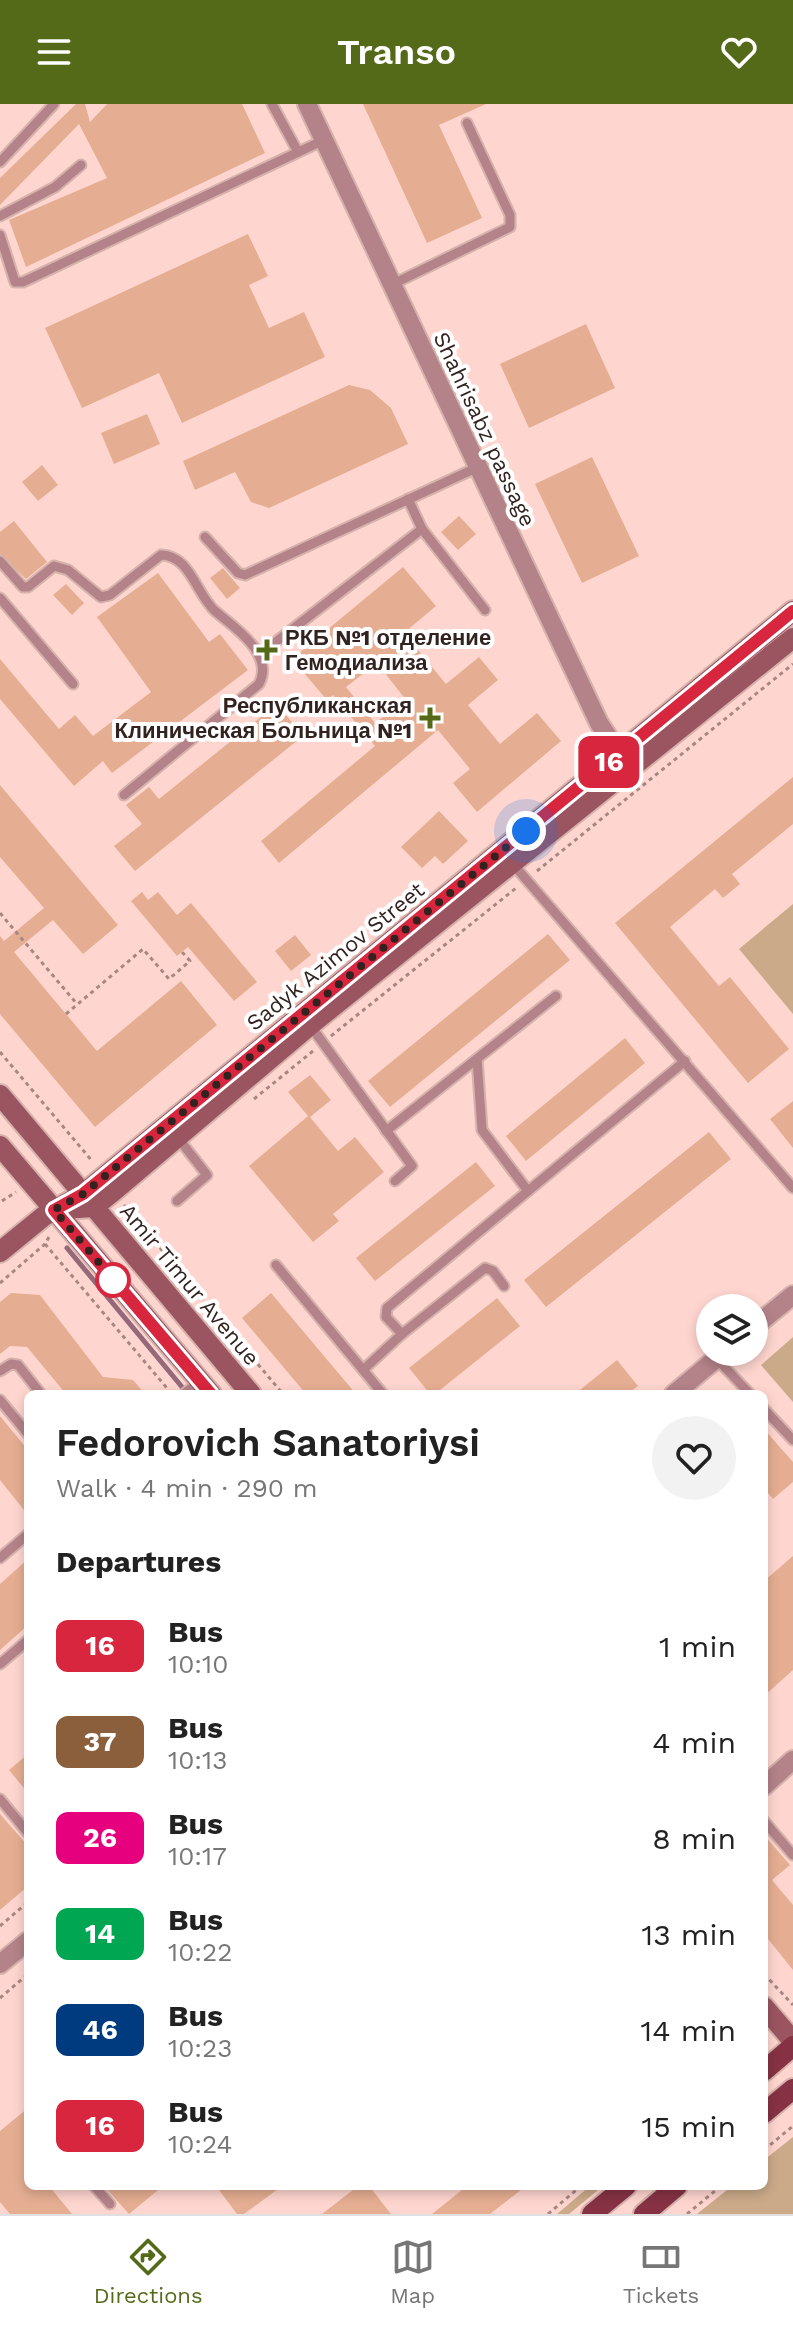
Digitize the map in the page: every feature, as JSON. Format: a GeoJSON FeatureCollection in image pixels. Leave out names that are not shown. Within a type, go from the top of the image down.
{"type":"FeatureCollection","features":[{"type":"Feature","properties":{"kind":"main road"},"geometry":{"type":"LineString","coordinates":[[624,762],[793,611]]}},
{"type":"Feature","properties":{"kind":"main road","name":"Sadyk Azimov Street"},"geometry":{"type":"LineString","coordinates":[[88,1200],[624,762],[793,638]]}},
{"type":"Feature","properties":{"kind":"main road","name":"Sadyk Azimov Street"},"geometry":{"type":"LineString","coordinates":[[88,1200],[178,1138],[507,857]]}},
{"type":"Feature","properties":{"kind":"main road","name":"Amir Timur Avenue"},"geometry":{"type":"LineString","coordinates":[[0,1095],[248,1390]]}},
{"type":"Feature","properties":{"kind":"main road"},"geometry":{"type":"LineString","coordinates":[[0,1146],[50,1212],[196,1389]]}},
{"type":"Feature","properties":{"kind":"main road"},"geometry":{"type":"LineString","coordinates":[[0,1234],[50,1212],[88,1200]]}},
{"type":"Feature","properties":{"kind":"main road"},"geometry":{"type":"LineString","coordinates":[[0,1252],[50,1212]]}},
{"type":"Feature","properties":{"kind":"main road"},"geometry":{"type":"LineString","coordinates":[[768,2012],[793,2043],[768,2062]]}},
{"type":"Feature","properties":{"kind":"main road"},"geometry":{"type":"LineString","coordinates":[[768,2064],[793,2089],[768,2110]]}},
{"type":"Feature","properties":{"kind":"main road"},"geometry":{"type":"LineString","coordinates":[[592,2214],[621,2190]]}},
{"type":"Feature","properties":{"kind":"main road"},"geometry":{"type":"LineString","coordinates":[[644,2214],[672,2190]]}},
{"type":"Feature","properties":{"kind":"street","name":"Shahrisabz passage"},"geometry":{"type":"LineString","coordinates":[[307,104],[476,468],[599,723],[624,762]]}},
{"type":"Feature","properties":{"kind":"street"},"geometry":{"type":"LineString","coordinates":[[768,1316],[793,1295]]}},
{"type":"Feature","properties":{"kind":"street"},"geometry":{"type":"LineString","coordinates":[[679,1390],[707,1366]]}},
{"type":"Feature","properties":{"kind":"street"},"geometry":{"type":"LineString","coordinates":[[768,1782],[793,1760]]}},
{"type":"Feature","properties":{"kind":"street"},"geometry":{"type":"LineString","coordinates":[[0,1964],[24,1944]]}},
{"type":"Feature","properties":{"kind":"lane"},"geometry":{"type":"LineString","coordinates":[[0,162],[54,104]]}},
{"type":"Feature","properties":{"kind":"lane"},"geometry":{"type":"LineString","coordinates":[[272,104],[298,152]]}},
{"type":"Feature","properties":{"kind":"lane"},"geometry":{"type":"LineString","coordinates":[[391,285],[510,227],[510,215],[467,123]]}},
{"type":"Feature","properties":{"kind":"lane"},"geometry":{"type":"LineString","coordinates":[[0,235],[15,282],[23,282],[324,140]]}},
{"type":"Feature","properties":{"kind":"lane"},"geometry":{"type":"LineString","coordinates":[[0,216],[55,187],[81,165]]}},
{"type":"Feature","properties":{"kind":"lane"},"geometry":{"type":"LineString","coordinates":[[205,537],[238,573],[245,575],[476,468]]}},
{"type":"Feature","properties":{"kind":"lane"},"geometry":{"type":"LineString","coordinates":[[408,499],[422,529],[485,610]]}},
{"type":"Feature","properties":{"kind":"lane"},"geometry":{"type":"LineString","coordinates":[[259,655],[422,529]]}},
{"type":"Feature","properties":{"kind":"lane"},"geometry":{"type":"LineString","coordinates":[[0,561],[23,587],[28,587],[54,566],[68,570],[101,597],[110,595],[161,555],[171,555],[182,563],[213,609],[232,622],[259,655],[264,676],[259,684],[124,795]]}},
{"type":"Feature","properties":{"kind":"lane"},"geometry":{"type":"LineString","coordinates":[[0,598],[73,684]]}},
{"type":"Feature","properties":{"kind":"lane"},"geometry":{"type":"LineString","coordinates":[[507,857],[793,1188]]}},
{"type":"Feature","properties":{"kind":"lane"},"geometry":{"type":"LineString","coordinates":[[386,1131],[556,996]]}},
{"type":"Feature","properties":{"kind":"lane"},"geometry":{"type":"LineString","coordinates":[[310,1025],[412,1166],[395,1181]]}},
{"type":"Feature","properties":{"kind":"lane"},"geometry":{"type":"LineString","coordinates":[[477,1059],[482,1130],[528,1191]]}},
{"type":"Feature","properties":{"kind":"lane"},"geometry":{"type":"LineString","coordinates":[[402,1334],[386,1317],[387,1308],[685,1061]]}},
{"type":"Feature","properties":{"kind":"lane"},"geometry":{"type":"LineString","coordinates":[[177,1201],[207,1175],[178,1138]]}},
{"type":"Feature","properties":{"kind":"lane"},"geometry":{"type":"LineString","coordinates":[[276,1265],[380,1390]]}},
{"type":"Feature","properties":{"kind":"lane"},"geometry":{"type":"LineString","coordinates":[[363,1370],[402,1334],[485,1268],[493,1271],[504,1286]]}},
{"type":"Feature","properties":{"kind":"lane"},"geometry":{"type":"LineString","coordinates":[[0,1371],[11,1364],[18,1365],[38,1390]]}},
{"type":"Feature","properties":{"kind":"lane"},"geometry":{"type":"LineString","coordinates":[[728,1366],[747,1390]]}},
{"type":"Feature","properties":{"kind":"lane"},"geometry":{"type":"LineString","coordinates":[[0,1400],[24,1429]]}},
{"type":"Feature","properties":{"kind":"lane"},"geometry":{"type":"LineString","coordinates":[[768,1413],[793,1440]]}},
{"type":"Feature","properties":{"kind":"lane"},"geometry":{"type":"LineString","coordinates":[[0,1558],[24,1537]]}},
{"type":"Feature","properties":{"kind":"lane"},"geometry":{"type":"LineString","coordinates":[[0,1664],[24,1643]]}},
{"type":"Feature","properties":{"kind":"lane"},"geometry":{"type":"LineString","coordinates":[[0,1799],[24,1828]]}},
{"type":"Feature","properties":{"kind":"lane"},"geometry":{"type":"LineString","coordinates":[[768,1826],[793,1855]]}},
{"type":"Feature","properties":{"kind":"lane"},"geometry":{"type":"LineString","coordinates":[[98,2190],[110,2204]]}},
{"type":"Feature","properties":{"kind":"path"},"geometry":{"type":"LineString","coordinates":[[249,1102],[793,664]]}},
{"type":"Feature","properties":{"kind":"path"},"geometry":{"type":"LineString","coordinates":[[0,913],[77,1004]]}},
{"type":"Feature","properties":{"kind":"path"},"geometry":{"type":"LineString","coordinates":[[66,1014],[143,949],[169,979],[190,961],[182,952]]}},
{"type":"Feature","properties":{"kind":"path"},"geometry":{"type":"LineString","coordinates":[[0,1052],[96,1165]]}},
{"type":"Feature","properties":{"kind":"path"},"geometry":{"type":"LineString","coordinates":[[69,1153],[79,1145]]}},
{"type":"Feature","properties":{"kind":"path"},"geometry":{"type":"LineString","coordinates":[[2,1201],[18,1191]]}},
{"type":"Feature","properties":{"kind":"path"},"geometry":{"type":"LineString","coordinates":[[124,1205],[134,1196]]}},
{"type":"Feature","properties":{"kind":"path"},"geometry":{"type":"LineString","coordinates":[[121,1198],[280,1390]]}},
{"type":"Feature","properties":{"kind":"path"},"geometry":{"type":"LineString","coordinates":[[0,1283],[45,1244],[50,1212]]}},
{"type":"Feature","properties":{"kind":"path"},"geometry":{"type":"LineString","coordinates":[[45,1244],[169,1390]]}},
{"type":"Feature","properties":{"kind":"path"},"geometry":{"type":"LineString","coordinates":[[0,1926],[24,1905]]}},
{"type":"Feature","properties":{"kind":"path"},"geometry":{"type":"LineString","coordinates":[[0,1998],[24,1977]]}},
{"type":"Feature","properties":{"kind":"path"},"geometry":{"type":"LineString","coordinates":[[768,1978],[793,2005]]}},
{"type":"Feature","properties":{"kind":"path"},"geometry":{"type":"LineString","coordinates":[[768,2146],[793,2126]]}},
{"type":"Feature","properties":{"kind":"path"},"geometry":{"type":"LineString","coordinates":[[548,2214],[576,2190]]}},
{"type":"Feature","properties":{"kind":"path"},"geometry":{"type":"LineString","coordinates":[[687,2214],[716,2190]]}},
{"type":"Feature","properties":{"kind":"shaded area"},"geometry":{"type":"Polygon","coordinates":[[[793,904],[793,1014],[739,949],[793,904]]]}},
{"type":"Feature","properties":{"kind":"shaded area"},"geometry":{"type":"Polygon","coordinates":[[[793,1337],[793,1402],[762,1366],[768,1366],[768,1359],[793,1337]]]}},
{"type":"Feature","properties":{"kind":"shaded area"},"geometry":{"type":"Polygon","coordinates":[[[793,2137],[793,2214],[697,2214],[727,2190],[768,2190],[768,2157],[793,2137]]]}},
{"type":"Feature","properties":{"kind":"shaded area"},"geometry":{"type":"Polygon","coordinates":[[[585,2190],[598,2190],[569,2214],[557,2214],[585,2190]]]}},
{"type":"Feature","properties":{"kind":"building"},"geometry":{"type":"Polygon","coordinates":[[[76,104],[85,104],[90,122],[107,104],[242,104],[265,153],[26,267],[9,220],[107,178],[79,124],[0,205],[0,178],[76,104]]]}},
{"type":"Feature","properties":{"kind":"building"},"geometry":{"type":"Polygon","coordinates":[[[363,104],[486,104],[439,125],[482,218],[427,243],[363,104]]]}},
{"type":"Feature","properties":{"kind":"building"},"geometry":{"type":"Polygon","coordinates":[[[248,234],[268,276],[249,285],[269,328],[304,312],[325,357],[182,423],[159,373],[82,408],[45,328],[248,234]]]}},
{"type":"Feature","properties":{"kind":"building"},"geometry":{"type":"Polygon","coordinates":[[[586,324],[615,388],[529,428],[500,364],[586,324]]]}},
{"type":"Feature","properties":{"kind":"building"},"geometry":{"type":"Polygon","coordinates":[[[349,385],[370,390],[391,408],[408,444],[269,508],[251,502],[235,472],[195,490],[183,461],[349,385]]]}},
{"type":"Feature","properties":{"kind":"building"},"geometry":{"type":"Polygon","coordinates":[[[147,414],[160,444],[114,464],[101,433],[147,414]]]}},
{"type":"Feature","properties":{"kind":"building"},"geometry":{"type":"Polygon","coordinates":[[[592,457],[639,556],[582,583],[535,484],[592,457]]]}},
{"type":"Feature","properties":{"kind":"building"},"geometry":{"type":"Polygon","coordinates":[[[42,465],[58,485],[38,501],[22,482],[42,465]]]}},
{"type":"Feature","properties":{"kind":"building"},"geometry":{"type":"Polygon","coordinates":[[[459,516],[476,534],[458,550],[441,532],[459,516]]]}},
{"type":"Feature","properties":{"kind":"building"},"geometry":{"type":"Polygon","coordinates":[[[14,521],[47,562],[26,579],[0,554],[0,532],[14,521]]]}},
{"type":"Feature","properties":{"kind":"building","name":"Республиканская Клиническая Больница №1"},"geometry":{"type":"Polygon","coordinates":[[[403,567],[436,606],[404,633],[446,684],[479,657],[498,680],[468,705],[500,744],[537,713],[561,741],[477,812],[453,783],[470,769],[438,730],[279,863],[261,841],[375,746],[333,695],[327,700],[292,659],[403,567]],[[377,663],[346,687],[375,723],[406,700],[377,663]]]}},
{"type":"Feature","properties":{"kind":"building"},"geometry":{"type":"Polygon","coordinates":[[[223,568],[240,588],[227,599],[210,578],[223,568]]]}},
{"type":"Feature","properties":{"kind":"building"},"geometry":{"type":"Polygon","coordinates":[[[158,573],[209,642],[220,634],[248,670],[112,773],[103,761],[74,786],[0,699],[0,659],[59,729],[75,715],[93,736],[151,692],[97,617],[158,573]]]}},
{"type":"Feature","properties":{"kind":"building"},"geometry":{"type":"Polygon","coordinates":[[[66,584],[84,603],[72,615],[53,595],[66,584]]]}},
{"type":"Feature","properties":{"kind":"building"},"geometry":{"type":"Polygon","coordinates":[[[277,704],[303,736],[135,871],[114,846],[142,824],[126,805],[149,787],[159,799],[277,704]]]}},
{"type":"Feature","properties":{"kind":"building"},"geometry":{"type":"Polygon","coordinates":[[[793,777],[793,824],[732,874],[740,884],[723,898],[715,889],[670,927],[719,986],[730,977],[789,1049],[748,1083],[615,923],[793,777]]]}},
{"type":"Feature","properties":{"kind":"building"},"geometry":{"type":"Polygon","coordinates":[[[0,785],[118,925],[83,954],[53,920],[14,952],[97,1051],[181,981],[217,1025],[95,1127],[0,1014],[0,936],[4,941],[44,908],[0,857],[0,785]]]}},
{"type":"Feature","properties":{"kind":"building"},"geometry":{"type":"Polygon","coordinates":[[[439,811],[468,841],[443,864],[435,856],[422,868],[401,847],[439,811]]]}},
{"type":"Feature","properties":{"kind":"building"},"geometry":{"type":"Polygon","coordinates":[[[142,892],[148,900],[158,892],[177,915],[191,903],[257,982],[234,1001],[188,947],[177,956],[131,901],[142,892]]]}},
{"type":"Feature","properties":{"kind":"building"},"geometry":{"type":"Polygon","coordinates":[[[548,934],[570,960],[390,1107],[368,1081],[548,934]]]}},
{"type":"Feature","properties":{"kind":"building"},"geometry":{"type":"Polygon","coordinates":[[[295,935],[311,955],[291,971],[275,951],[295,935]]]}},
{"type":"Feature","properties":{"kind":"building"},"geometry":{"type":"Polygon","coordinates":[[[625,1038],[645,1063],[526,1161],[506,1136],[625,1038]]]}},
{"type":"Feature","properties":{"kind":"building"},"geometry":{"type":"Polygon","coordinates":[[[310,1075],[331,1100],[310,1117],[338,1151],[355,1137],[384,1172],[333,1214],[339,1221],[313,1242],[249,1166],[308,1116],[288,1092],[310,1075]]]}},
{"type":"Feature","properties":{"kind":"building"},"geometry":{"type":"Polygon","coordinates":[[[793,1101],[793,1148],[770,1119],[793,1101]]]}},
{"type":"Feature","properties":{"kind":"building"},"geometry":{"type":"Polygon","coordinates":[[[709,1132],[731,1159],[546,1307],[524,1280],[709,1132]]]}},
{"type":"Feature","properties":{"kind":"building"},"geometry":{"type":"Polygon","coordinates":[[[476,1162],[495,1186],[375,1281],[356,1258],[476,1162]]]}},
{"type":"Feature","properties":{"kind":"building"},"geometry":{"type":"Polygon","coordinates":[[[11,1293],[40,1295],[103,1377],[133,1380],[142,1390],[63,1390],[27,1347],[10,1346],[0,1354],[0,1302],[11,1293]]]}},
{"type":"Feature","properties":{"kind":"building"},"geometry":{"type":"Polygon","coordinates":[[[271,1293],[353,1390],[303,1390],[242,1318],[271,1293]]]}},
{"type":"Feature","properties":{"kind":"building"},"geometry":{"type":"Polygon","coordinates":[[[497,1298],[520,1326],[440,1390],[427,1390],[409,1368],[497,1298]]]}},
{"type":"Feature","properties":{"kind":"building"},"geometry":{"type":"Polygon","coordinates":[[[617,1360],[638,1386],[632,1390],[580,1390],[617,1360]]]}},
{"type":"Feature","properties":{"kind":"building"},"geometry":{"type":"Polygon","coordinates":[[[0,1416],[24,1445],[24,1510],[0,1480],[0,1416]]]}},
{"type":"Feature","properties":{"kind":"building"},"geometry":{"type":"Polygon","coordinates":[[[768,1434],[793,1462],[793,1482],[773,1499],[768,1493],[768,1434]]]}},
{"type":"Feature","properties":{"kind":"building"},"geometry":{"type":"Polygon","coordinates":[[[793,1556],[793,1670],[768,1692],[768,1578],[793,1556]]]}},
{"type":"Feature","properties":{"kind":"building"},"geometry":{"type":"Polygon","coordinates":[[[24,1563],[24,1629],[0,1650],[0,1584],[24,1563]]]}},
{"type":"Feature","properties":{"kind":"building"},"geometry":{"type":"Polygon","coordinates":[[[24,1757],[24,1788],[9,1770],[24,1757]]]}},
{"type":"Feature","properties":{"kind":"building"},"geometry":{"type":"Polygon","coordinates":[[[0,1814],[24,1841],[24,1889],[0,1910],[0,1814]]]}},
{"type":"Feature","properties":{"kind":"building"},"geometry":{"type":"Polygon","coordinates":[[[768,1840],[790,1865],[772,1880],[793,1905],[793,1970],[768,1939],[768,1840]]]}},
{"type":"Feature","properties":{"kind":"building"},"geometry":{"type":"Polygon","coordinates":[[[24,2111],[24,2190],[52,2190],[72,2214],[10,2214],[0,2202],[0,2131],[24,2111]]]}},
{"type":"Feature","properties":{"kind":"building"},"geometry":{"type":"Polygon","coordinates":[[[108,2190],[158,2190],[129,2214],[108,2190]]]}},
{"type":"Feature","properties":{"kind":"building"},"geometry":{"type":"Polygon","coordinates":[[[219,2190],[277,2190],[244,2214],[237,2214],[219,2190]]]}},
{"type":"Feature","properties":{"kind":"building"},"geometry":{"type":"Polygon","coordinates":[[[353,2190],[372,2190],[391,2214],[322,2214],[353,2190]]]}},
{"type":"Feature","properties":{"kind":"building"},"geometry":{"type":"Polygon","coordinates":[[[462,2190],[521,2190],[490,2214],[432,2214],[462,2190]]]}},
{"type":"Feature","properties":{"kind":"waterway"},"geometry":{"type":"LineString","coordinates":[[67,1248],[185,1390]]}},
{"type":"Feature","properties":{"kind":"bus line","name":"16"},"geometry":{"type":"LineString","coordinates":[[208,1390],[54,1210],[83,1194],[793,611]]}},
{"type":"Feature","properties":{"kind":"place","name":"РКБ №1 отделение Гемодиализа"},"geometry":{"type":"Point","coordinates":[267,650]}},
{"type":"Feature","properties":{"kind":"place","name":"Республиканская Клиническая Больница №1"},"geometry":{"type":"Point","coordinates":[430,718]}},
{"type":"Feature","properties":{"kind":"route"},"geometry":{"type":"LineString","coordinates":[[113,1280],[120,1287],[54,1210],[83,1194],[526,831]]}}]}
